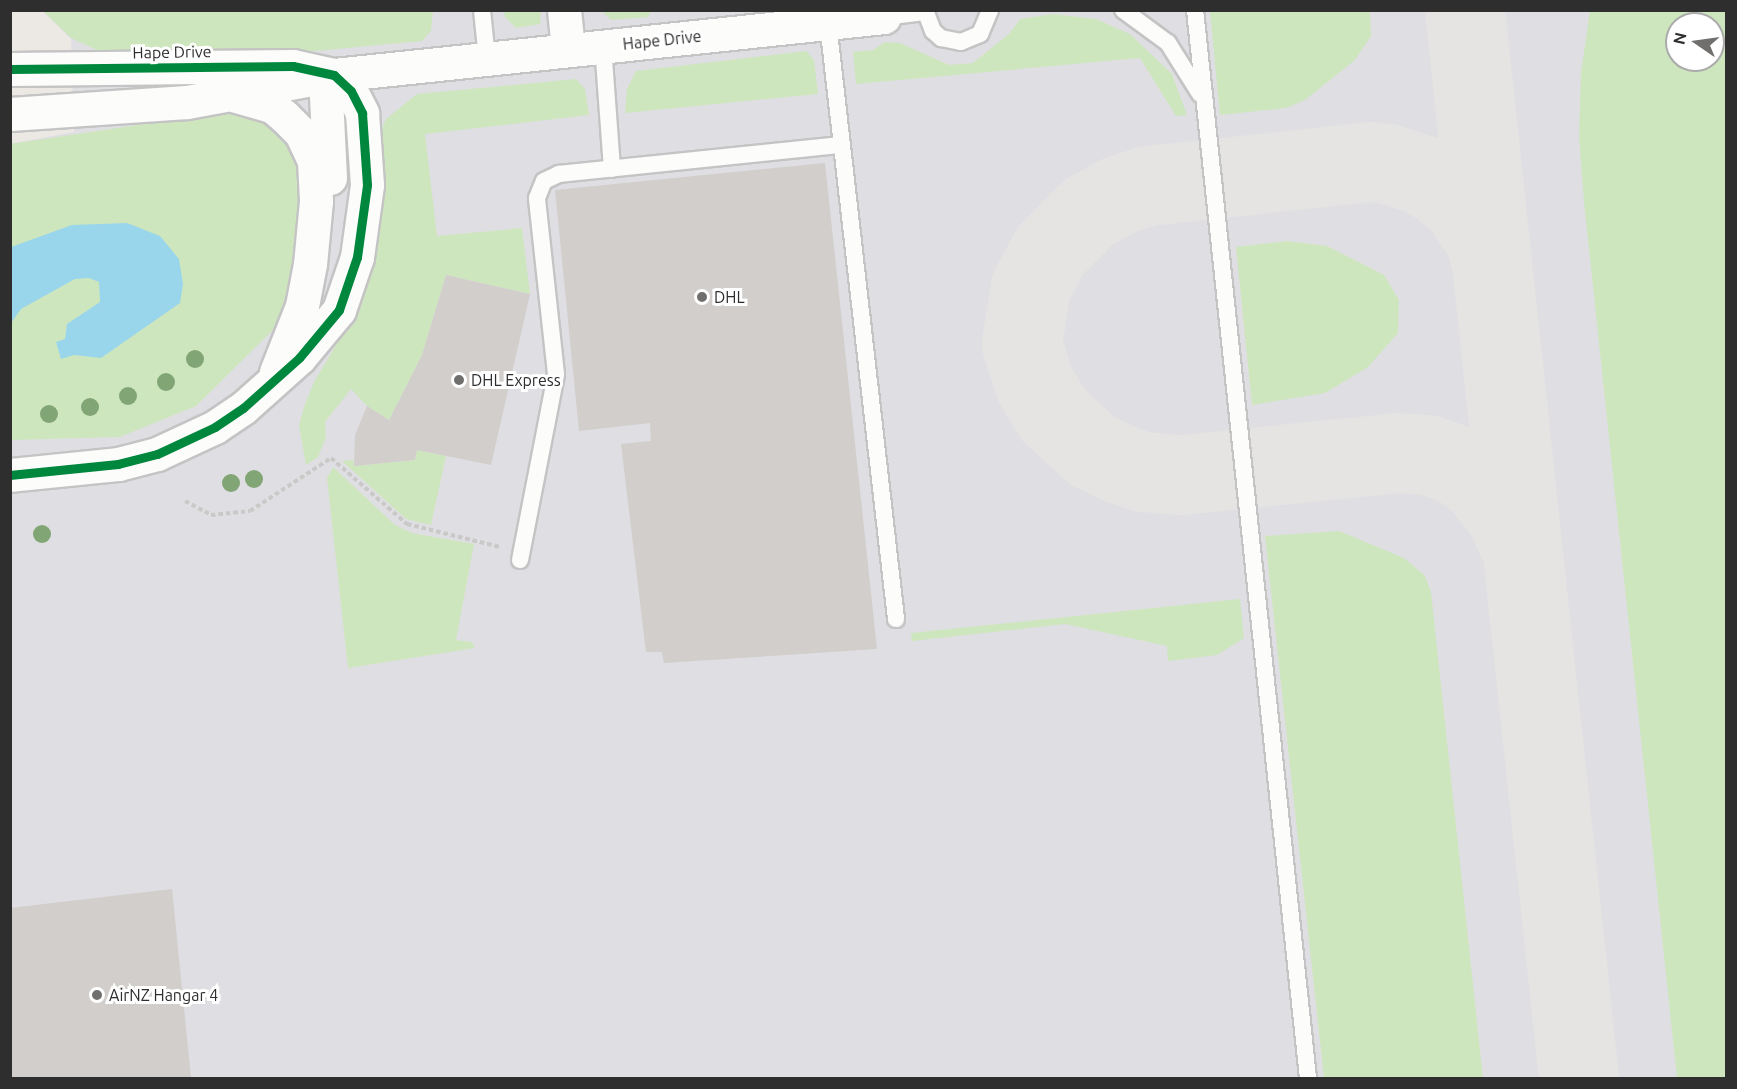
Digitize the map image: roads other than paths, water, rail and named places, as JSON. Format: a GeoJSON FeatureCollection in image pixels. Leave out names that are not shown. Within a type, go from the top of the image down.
{"type":"FeatureCollection","features":[{"type":"Feature","properties":{"kind":"street"},"geometry":{"type":"LineString","coordinates":[[564,10],[568,49]]}},
{"type":"Feature","properties":{"kind":"street","name":"Hape Drive"},"geometry":{"type":"LineString","coordinates":[[10,114],[232,96],[333,75],[884,17]]}},
{"type":"Feature","properties":{"kind":"street","name":"Hape Drive"},"geometry":{"type":"LineString","coordinates":[[10,69],[293,66],[333,75]]}},
{"type":"Feature","properties":{"kind":"street"},"geometry":{"type":"LineString","coordinates":[[365,131],[375,95],[392,78],[415,68]]}},
{"type":"Feature","properties":{"kind":"street"},"geometry":{"type":"LineString","coordinates":[[10,475],[118,464],[157,454],[215,427],[269,384],[327,329],[349,288],[365,219],[365,131],[359,102],[344,82],[333,75],[326,96],[330,187],[312,249]]}},
{"type":"Feature","properties":{"kind":"street"},"geometry":{"type":"LineString","coordinates":[[232,96],[272,106],[294,124],[309,147],[316,189],[312,249],[302,306],[284,358],[269,384]]}},
{"type":"Feature","properties":{"kind":"lane"},"geometry":{"type":"LineString","coordinates":[[482,10],[487,59]]}},
{"type":"Feature","properties":{"kind":"lane"},"geometry":{"type":"LineString","coordinates":[[884,17],[925,11],[928,22],[941,38],[961,42],[980,34],[990,10]]}},
{"type":"Feature","properties":{"kind":"lane"},"geometry":{"type":"LineString","coordinates":[[1123,10],[1168,43],[1188,69],[1205,106]]}},
{"type":"Feature","properties":{"kind":"lane"},"geometry":{"type":"LineString","coordinates":[[1195,10],[1308,1078]]}},
{"type":"Feature","properties":{"kind":"lane"},"geometry":{"type":"LineString","coordinates":[[828,23],[896,620]]}},
{"type":"Feature","properties":{"kind":"lane"},"geometry":{"type":"LineString","coordinates":[[603,46],[612,169]]}},
{"type":"Feature","properties":{"kind":"lane"},"geometry":{"type":"LineString","coordinates":[[520,556],[556,375],[539,190],[549,177],[841,145]]}},
{"type":"Feature","properties":{"kind":"water"},"geometry":{"type":"Polygon","coordinates":[[[127,223],[160,236],[179,259],[183,284],[180,303],[101,358],[74,355],[61,359],[56,342],[65,339],[67,324],[100,302],[99,282],[89,278],[75,279],[21,309],[11,323],[11,247],[72,225],[127,223]]]}},
{"type":"Feature","properties":{"kind":"place","name":"DHL"},"geometry":{"type":"Point","coordinates":[702,297]}},
{"type":"Feature","properties":{"kind":"place","name":"DHL Express"},"geometry":{"type":"Point","coordinates":[459,380]}},
{"type":"Feature","properties":{"kind":"place","name":"AirNZ Hangar 4"},"geometry":{"type":"Point","coordinates":[97,995]}}]}
